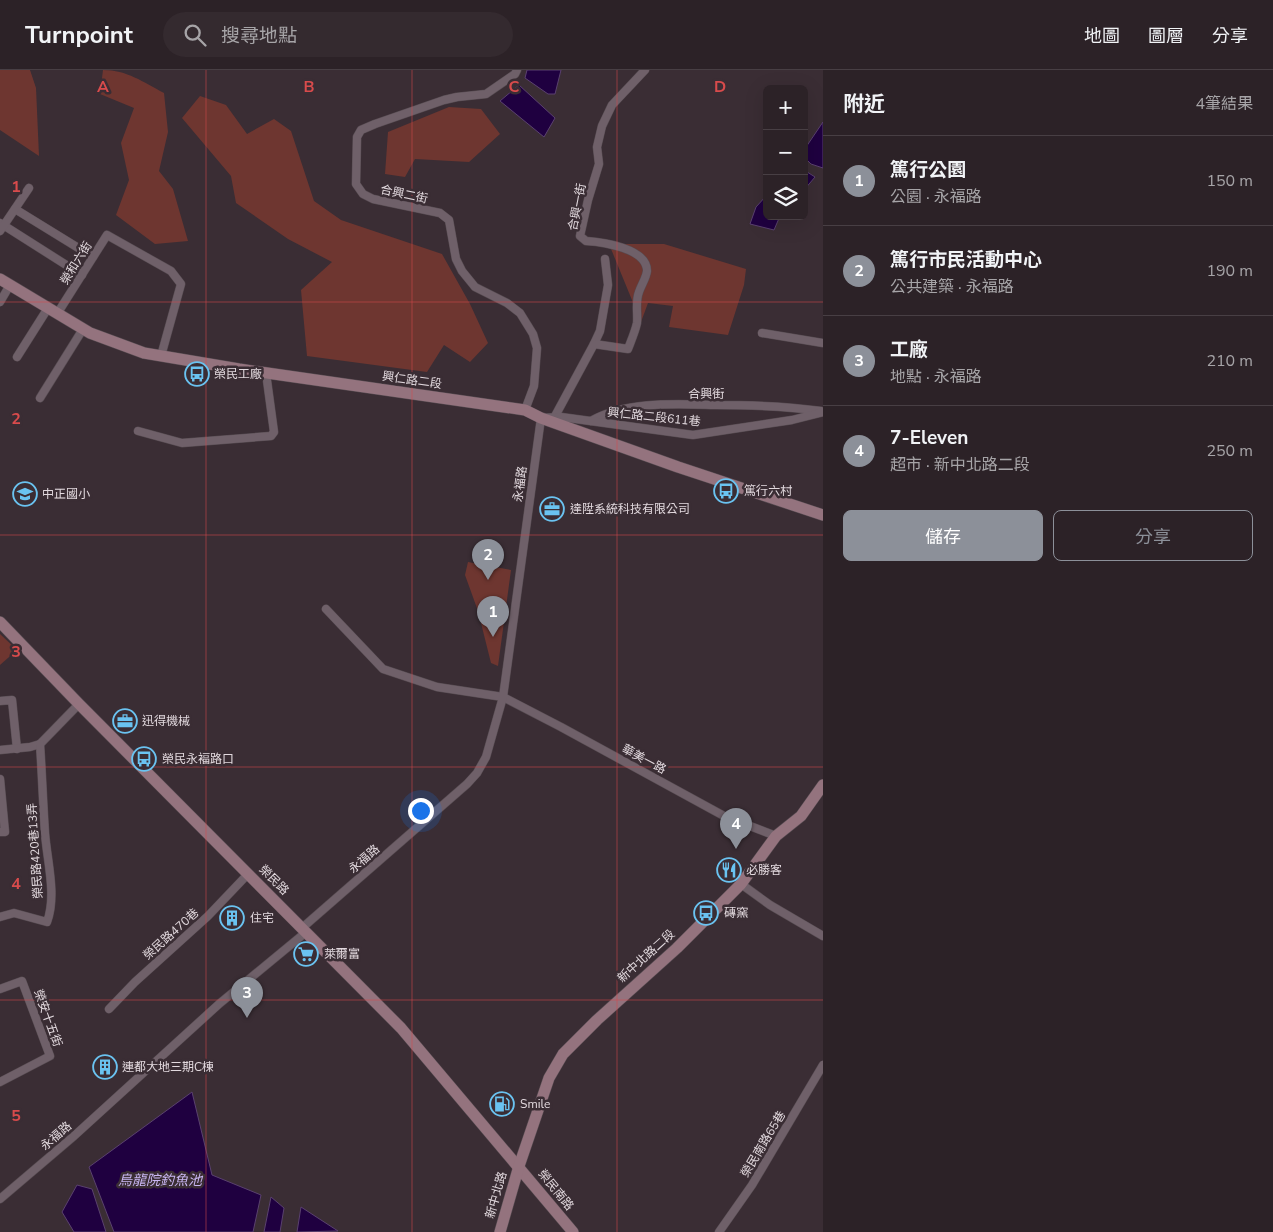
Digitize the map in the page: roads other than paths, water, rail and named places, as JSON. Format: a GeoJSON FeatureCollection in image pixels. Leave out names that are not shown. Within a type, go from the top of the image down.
{"type":"FeatureCollection","features":[{"type":"Feature","properties":{"kind":"street","name":"合興二街"},"geometry":{"type":"LineString","coordinates":[[517,70],[516,74],[486,94],[457,96],[361,130],[358,137],[356,184],[363,194],[373,199],[440,213],[449,220],[456,259],[462,271],[475,287],[507,303],[520,313],[533,334],[537,348],[534,386],[525,410]]}},
{"type":"Feature","properties":{"kind":"street","name":"合興一街"},"geometry":{"type":"LineString","coordinates":[[594,344],[628,349],[637,324],[638,293],[645,281],[647,269],[644,260],[635,253],[605,242],[586,241],[580,236],[598,164],[597,148],[602,126],[612,105],[645,70]]}},
{"type":"Feature","properties":{"kind":"street"},"geometry":{"type":"LineString","coordinates":[[29,188],[1,226],[82,275]]}},
{"type":"Feature","properties":{"kind":"street"},"geometry":{"type":"LineString","coordinates":[[15,208],[93,257]]}},
{"type":"Feature","properties":{"kind":"street","name":"榮和六街"},"geometry":{"type":"LineString","coordinates":[[17,357],[82,275],[107,235],[171,271],[181,284],[162,356]]}},
{"type":"Feature","properties":{"kind":"street"},"geometry":{"type":"LineString","coordinates":[[554,418],[600,331],[608,286],[605,259]]}},
{"type":"Feature","properties":{"kind":"street","name":"興仁路二段"},"geometry":{"type":"LineString","coordinates":[[5,282],[83,329],[117,345],[144,353],[266,373],[525,410],[542,418],[678,467],[823,515]]}},
{"type":"Feature","properties":{"kind":"street"},"geometry":{"type":"LineString","coordinates":[[0,302],[5,282]]}},
{"type":"Feature","properties":{"kind":"street"},"geometry":{"type":"LineString","coordinates":[[40,398],[83,329]]}},
{"type":"Feature","properties":{"kind":"street"},"geometry":{"type":"LineString","coordinates":[[762,333],[823,343]]}},
{"type":"Feature","properties":{"kind":"street"},"geometry":{"type":"LineString","coordinates":[[138,431],[182,443],[271,436],[274,432],[266,373]]}},
{"type":"Feature","properties":{"kind":"street","name":"合興街"},"geometry":{"type":"LineString","coordinates":[[591,421],[602,414],[648,405],[782,406],[823,412]]}},
{"type":"Feature","properties":{"kind":"street","name":"興仁路二段611巷"},"geometry":{"type":"LineString","coordinates":[[542,418],[561,417],[693,435],[792,420],[823,412]]}},
{"type":"Feature","properties":{"kind":"street","name":"永福路"},"geometry":{"type":"LineString","coordinates":[[0,1199],[74,1136],[219,1004],[305,933],[302,928],[467,784],[477,773],[486,757],[503,697],[542,418]]}},
{"type":"Feature","properties":{"kind":"street","name":"華美一路"},"geometry":{"type":"LineString","coordinates":[[326,609],[383,669],[437,687],[503,697],[724,816],[776,836]]}},
{"type":"Feature","properties":{"kind":"street","name":"榮民路"},"geometry":{"type":"LineString","coordinates":[[0,622],[401,1028],[519,1166]]}},
{"type":"Feature","properties":{"kind":"street"},"geometry":{"type":"LineString","coordinates":[[0,701],[12,700],[17,748]]}},
{"type":"Feature","properties":{"kind":"street"},"geometry":{"type":"LineString","coordinates":[[0,750],[40,744],[79,704]]}},
{"type":"Feature","properties":{"kind":"street","name":"榮民路420巷13弄"},"geometry":{"type":"LineString","coordinates":[[0,917],[14,913],[47,922],[50,914],[51,893],[45,835],[40,744]]}},
{"type":"Feature","properties":{"kind":"street"},"geometry":{"type":"LineString","coordinates":[[0,779],[2,832]]}},
{"type":"Feature","properties":{"kind":"street","name":"新中北路二段"},"geometry":{"type":"LineString","coordinates":[[519,1166],[549,1078],[563,1054],[741,884],[776,836],[801,816],[823,785]]}},
{"type":"Feature","properties":{"kind":"street","name":"榮民路470巷"},"geometry":{"type":"LineString","coordinates":[[109,1009],[135,982],[208,916],[248,874]]}},
{"type":"Feature","properties":{"kind":"street"},"geometry":{"type":"LineString","coordinates":[[741,884],[770,905],[823,936]]}},
{"type":"Feature","properties":{"kind":"street","name":"榮安十五街"},"geometry":{"type":"LineString","coordinates":[[0,989],[22,981],[50,1056],[0,1082]]}},
{"type":"Feature","properties":{"kind":"street","name":"榮民南路65巷"},"geometry":{"type":"LineString","coordinates":[[719,1232],[752,1185],[823,1065]]}},
{"type":"Feature","properties":{"kind":"street","name":"新中北路"},"geometry":{"type":"LineString","coordinates":[[500,1232],[519,1166]]}},
{"type":"Feature","properties":{"kind":"street","name":"榮民南路"},"geometry":{"type":"LineString","coordinates":[[519,1166],[573,1232]]}},
{"type":"Feature","properties":{"kind":"water"},"geometry":{"type":"Polygon","coordinates":[[[527,70],[561,70],[555,94],[548,94],[525,78],[527,70]]]}},
{"type":"Feature","properties":{"kind":"water"},"geometry":{"type":"Polygon","coordinates":[[[519,85],[555,118],[544,137],[500,101],[519,85]]]}},
{"type":"Feature","properties":{"kind":"water"},"geometry":{"type":"Polygon","coordinates":[[[823,122],[823,168],[808,161],[808,144],[823,122]]]}},
{"type":"Feature","properties":{"kind":"water"},"geometry":{"type":"Polygon","coordinates":[[[808,173],[815,177],[808,185],[808,173]]]}},
{"type":"Feature","properties":{"kind":"water"},"geometry":{"type":"Polygon","coordinates":[[[763,199],[763,220],[778,220],[774,230],[750,224],[756,207],[763,199]]]}},
{"type":"Feature","properties":{"kind":"water","name":"烏龍院釣魚池"},"geometry":{"type":"Polygon","coordinates":[[[192,1092],[212,1175],[261,1195],[253,1232],[114,1232],[89,1167],[192,1092]]]}},
{"type":"Feature","properties":{"kind":"water"},"geometry":{"type":"Polygon","coordinates":[[[77,1185],[92,1189],[106,1232],[74,1232],[62,1212],[77,1185]]]}},
{"type":"Feature","properties":{"kind":"water"},"geometry":{"type":"Polygon","coordinates":[[[271,1197],[284,1208],[280,1232],[264,1232],[271,1197]]]}},
{"type":"Feature","properties":{"kind":"water"},"geometry":{"type":"Polygon","coordinates":[[[301,1207],[338,1231],[297,1232],[301,1207]]]}},
{"type":"Feature","properties":{"kind":"place","name":"榮民工廠"},"geometry":{"type":"Point","coordinates":[197,374]}},
{"type":"Feature","properties":{"kind":"place","name":"篤行六村"},"geometry":{"type":"Point","coordinates":[726,491]}},
{"type":"Feature","properties":{"kind":"place","name":"中正國小"},"geometry":{"type":"Point","coordinates":[25,494]}},
{"type":"Feature","properties":{"kind":"place","name":"達陞系統科技有限公司"},"geometry":{"type":"Point","coordinates":[552,509]}},
{"type":"Feature","properties":{"kind":"place","name":"篤行市民活動中心"},"geometry":{"type":"Point","coordinates":[488,580]}},
{"type":"Feature","properties":{"kind":"place","name":"篤行公園"},"geometry":{"type":"Point","coordinates":[493,637]}},
{"type":"Feature","properties":{"kind":"place","name":"迅得機械"},"geometry":{"type":"Point","coordinates":[125,721]}},
{"type":"Feature","properties":{"kind":"place","name":"榮民永褔路口"},"geometry":{"type":"Point","coordinates":[144,759]}},
{"type":"Feature","properties":{"kind":"place","name":"7-Eleven"},"geometry":{"type":"Point","coordinates":[736,849]}},
{"type":"Feature","properties":{"kind":"place","name":"必勝客"},"geometry":{"type":"Point","coordinates":[729,870]}},
{"type":"Feature","properties":{"kind":"place","name":"磚窯"},"geometry":{"type":"Point","coordinates":[706,913]}},
{"type":"Feature","properties":{"kind":"place","name":"住宅"},"geometry":{"type":"Point","coordinates":[232,918]}},
{"type":"Feature","properties":{"kind":"place","name":"萊爾富"},"geometry":{"type":"Point","coordinates":[306,954]}},
{"type":"Feature","properties":{"kind":"place","name":"工廠"},"geometry":{"type":"Point","coordinates":[247,1018]}},
{"type":"Feature","properties":{"kind":"place","name":"連都大地三期C棟"},"geometry":{"type":"Point","coordinates":[105,1067]}},
{"type":"Feature","properties":{"kind":"place","name":"Smile"},"geometry":{"type":"Point","coordinates":[502,1104]}}]}
